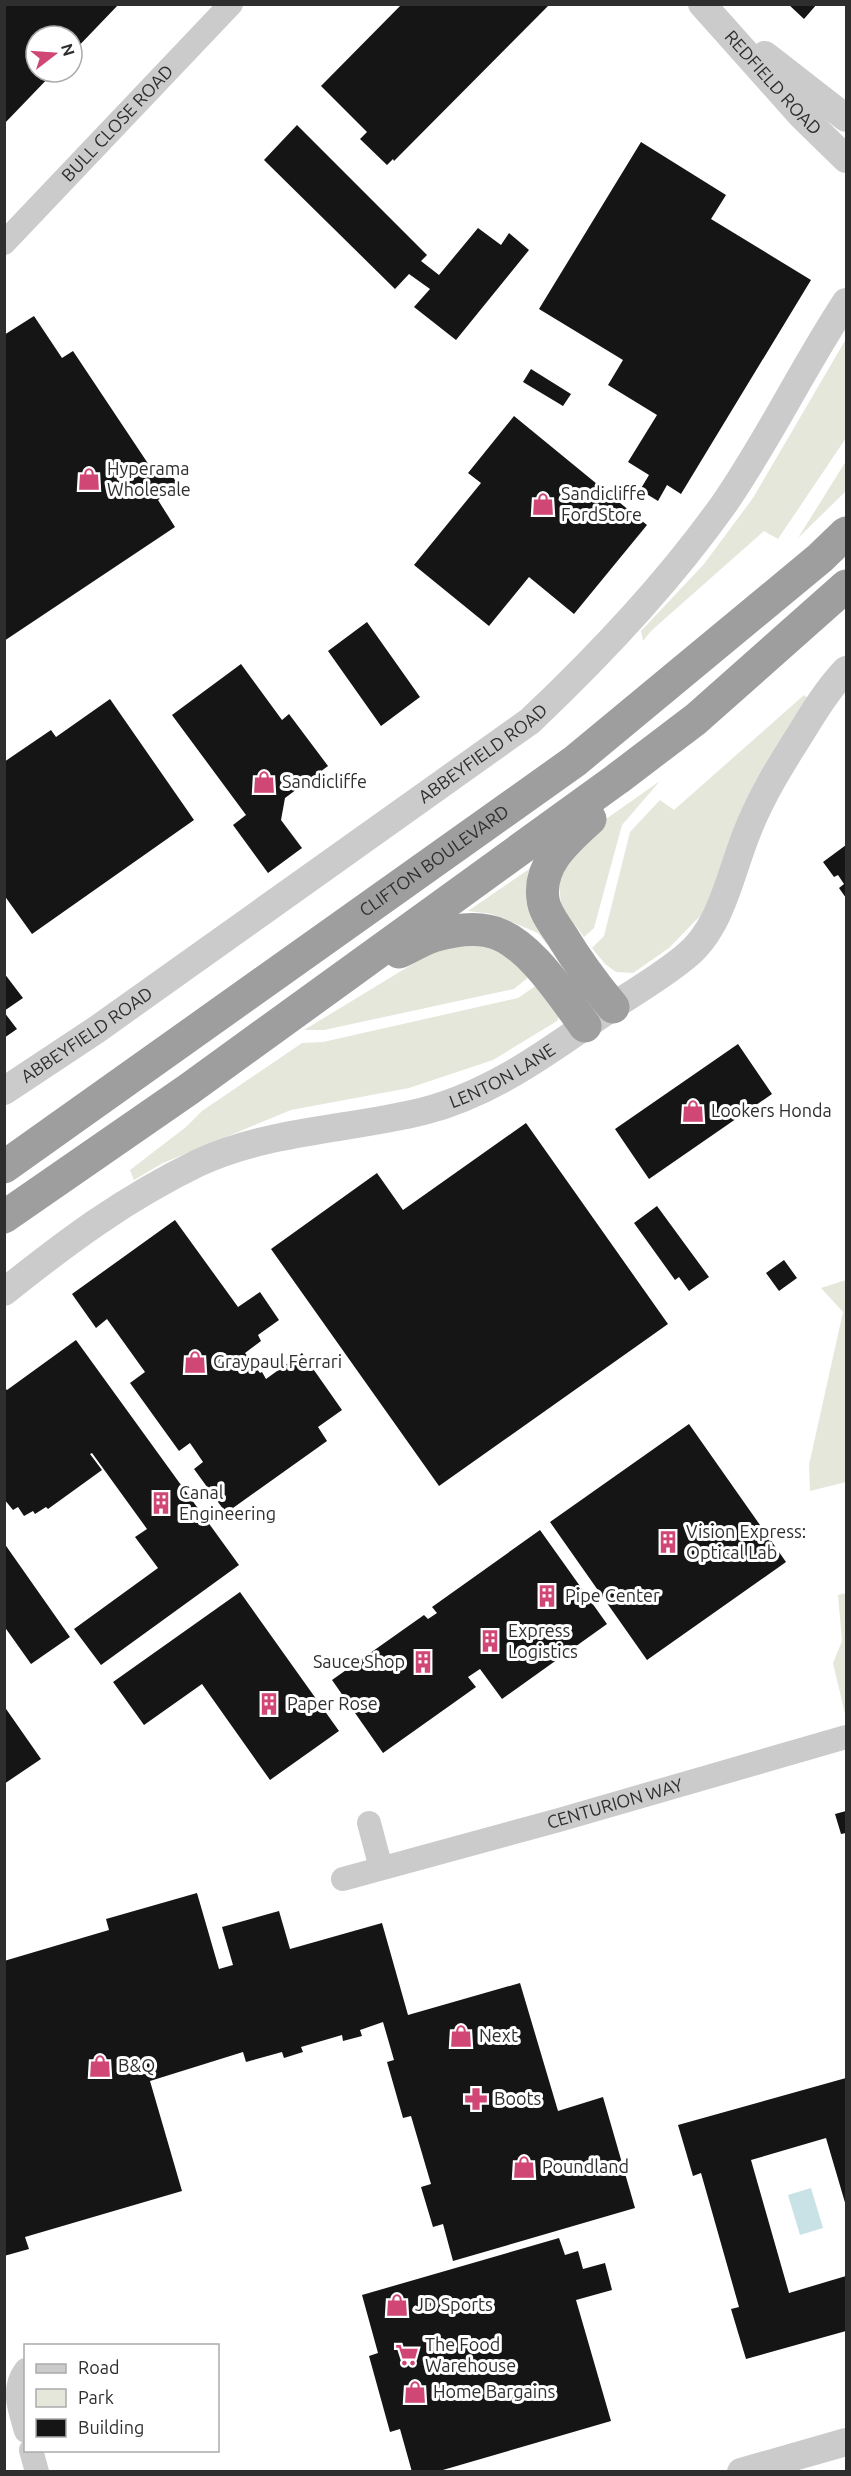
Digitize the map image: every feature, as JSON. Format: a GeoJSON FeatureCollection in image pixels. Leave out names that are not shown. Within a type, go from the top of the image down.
{"type":"FeatureCollection","features":[{"type":"Feature","properties":{"kind":"highway","name":"CLIFTON BOULEVARD"},"geometry":{"type":"LineString","coordinates":[[4,1167],[575,761],[820,558],[846,533]]}},
{"type":"Feature","properties":{"kind":"highway"},"geometry":{"type":"LineString","coordinates":[[613,1007],[582,969],[543,900],[544,879],[554,857],[565,841],[696,719],[846,586]]}},
{"type":"Feature","properties":{"kind":"highway"},"geometry":{"type":"LineString","coordinates":[[4,1217],[289,1016],[617,779],[696,719]]}},
{"type":"Feature","properties":{"kind":"highway"},"geometry":{"type":"LineString","coordinates":[[289,1016],[396,954],[432,937],[471,929],[489,931],[509,939],[546,972],[585,1026]]}},
{"type":"Feature","properties":{"kind":"street","name":"BULL CLOSE ROAD"},"geometry":{"type":"LineString","coordinates":[[4,243],[231,4]]}},
{"type":"Feature","properties":{"kind":"street","name":"REDFIELD ROAD"},"geometry":{"type":"LineString","coordinates":[[703,4],[846,117]]}},
{"type":"Feature","properties":{"kind":"street","name":"REDFIELD ROAD"},"geometry":{"type":"LineString","coordinates":[[703,4],[801,115],[846,159]]}},
{"type":"Feature","properties":{"kind":"street","name":"ABBEYFIELD ROAD"},"geometry":{"type":"LineString","coordinates":[[4,1091],[96,1030],[539,713],[650,599],[724,503],[846,302]]}},
{"type":"Feature","properties":{"kind":"street","name":"LENTON LANE"},"geometry":{"type":"LineString","coordinates":[[4,1292],[113,1209],[198,1164],[262,1140],[424,1111],[471,1095],[545,1054],[687,956],[707,930],[726,894],[746,834],[769,783],[830,688],[846,670]]}},
{"type":"Feature","properties":{"kind":"street","name":"CENTURION WAY"},"geometry":{"type":"LineString","coordinates":[[343,1879],[559,1820],[846,1737]]}},
{"type":"Feature","properties":{"kind":"street"},"geometry":{"type":"LineString","coordinates":[[369,1823],[381,1868]]}},
{"type":"Feature","properties":{"kind":"street"},"geometry":{"type":"LineString","coordinates":[[24,2372],[19,2378],[17,2387],[24,2421]]}},
{"type":"Feature","properties":{"kind":"street"},"geometry":{"type":"LineString","coordinates":[[741,2472],[846,2442]]}},
{"type":"Feature","properties":{"kind":"street"},"geometry":{"type":"LineString","coordinates":[[31,2452],[38,2472]]}},
{"type":"Feature","properties":{"kind":"green space"},"geometry":{"type":"Polygon","coordinates":[[[846,339],[846,438],[778,539],[764,531],[651,631],[643,641],[641,631],[704,564],[753,498],[846,339]]]}},
{"type":"Feature","properties":{"kind":"green space"},"geometry":{"type":"Polygon","coordinates":[[[846,461],[846,491],[798,538],[846,461]]]}},
{"type":"Feature","properties":{"kind":"green space"},"geometry":{"type":"Polygon","coordinates":[[[804,695],[813,703],[701,915],[669,948],[633,973],[616,972],[605,964],[592,948],[604,936],[630,832],[660,800],[674,810],[804,695]]]}},
{"type":"Feature","properties":{"kind":"green space"},"geometry":{"type":"Polygon","coordinates":[[[660,781],[622,825],[594,928],[584,937],[561,906],[559,881],[566,859],[606,819],[660,781]]]}},
{"type":"Feature","properties":{"kind":"green space"},"geometry":{"type":"Polygon","coordinates":[[[538,863],[556,956],[538,933],[492,914],[468,911],[538,863]]]}},
{"type":"Feature","properties":{"kind":"green space"},"geometry":{"type":"Polygon","coordinates":[[[488,937],[530,976],[514,989],[324,1030],[304,1030],[444,945],[488,937]]]}},
{"type":"Feature","properties":{"kind":"green space"},"geometry":{"type":"Polygon","coordinates":[[[544,980],[561,1011],[557,1021],[493,1060],[409,1088],[291,1110],[163,1163],[134,1180],[130,1170],[186,1127],[202,1111],[302,1043],[323,1042],[518,998],[544,980]]]}},
{"type":"Feature","properties":{"kind":"green space"},"geometry":{"type":"Polygon","coordinates":[[[846,1280],[846,1482],[810,1491],[809,1465],[843,1312],[821,1288],[846,1280]]]}},
{"type":"Feature","properties":{"kind":"green space"},"geometry":{"type":"Polygon","coordinates":[[[846,1593],[845,1714],[833,1663],[842,1641],[838,1595],[846,1593]]]}},
{"type":"Feature","properties":{"kind":"water"},"geometry":{"type":"Polygon","coordinates":[[[811,2188],[823,2228],[800,2235],[788,2195],[811,2188]]]}},
{"type":"Feature","properties":{"kind":"building"},"geometry":{"type":"Polygon","coordinates":[[[4,4],[119,4],[84,40],[84,24],[24,24],[24,84],[42,84],[4,124],[4,4]]]}},
{"type":"Feature","properties":{"kind":"building"},"geometry":{"type":"Polygon","coordinates":[[[402,4],[550,4],[394,161],[393,159],[387,165],[360,139],[367,132],[321,86],[402,4]]]}},
{"type":"Feature","properties":{"kind":"building"},"geometry":{"type":"Polygon","coordinates":[[[788,4],[817,4],[804,19],[788,4]]]}},
{"type":"Feature","properties":{"kind":"building"},"geometry":{"type":"Polygon","coordinates":[[[297,125],[427,255],[421,261],[439,275],[478,228],[501,245],[509,233],[529,250],[456,340],[414,307],[430,289],[409,274],[395,289],[264,160],[297,125]]]}},
{"type":"Feature","properties":{"kind":"building"},"geometry":{"type":"Polygon","coordinates":[[[641,142],[726,195],[711,219],[811,280],[681,494],[667,485],[658,501],[640,490],[649,475],[628,462],[657,415],[608,385],[623,360],[539,309],[641,142]]]}},
{"type":"Feature","properties":{"kind":"building","name":"Hyperama Wholesale"},"geometry":{"type":"Polygon","coordinates":[[[34,316],[62,358],[73,351],[153,471],[164,464],[179,486],[158,500],[175,527],[4,641],[4,335],[34,316]]]}},
{"type":"Feature","properties":{"kind":"building"},"geometry":{"type":"Polygon","coordinates":[[[531,369],[571,394],[563,406],[523,382],[531,369]]]}},
{"type":"Feature","properties":{"kind":"building","name":"Sandicliffe FordStore"},"geometry":{"type":"Polygon","coordinates":[[[514,416],[647,525],[574,614],[529,577],[489,626],[414,565],[481,483],[468,473],[514,416]]]}},
{"type":"Feature","properties":{"kind":"building"},"geometry":{"type":"Polygon","coordinates":[[[367,622],[420,697],[381,726],[328,651],[367,622]]]}},
{"type":"Feature","properties":{"kind":"building","name":"Sandicliffe"},"geometry":{"type":"Polygon","coordinates":[[[241,664],[282,720],[289,714],[328,766],[285,798],[281,820],[302,848],[268,873],[233,825],[246,815],[172,715],[241,664]]]}},
{"type":"Feature","properties":{"kind":"building"},"geometry":{"type":"Polygon","coordinates":[[[110,699],[194,820],[32,934],[4,895],[4,762],[51,730],[56,737],[110,699]]]}},
{"type":"Feature","properties":{"kind":"building"},"geometry":{"type":"Polygon","coordinates":[[[846,845],[846,898],[839,888],[844,884],[838,875],[834,877],[823,862],[846,845]]]}},
{"type":"Feature","properties":{"kind":"building"},"geometry":{"type":"Polygon","coordinates":[[[4,973],[23,998],[4,1011],[4,973]]]}},
{"type":"Feature","properties":{"kind":"building"},"geometry":{"type":"Polygon","coordinates":[[[4,1012],[17,1029],[4,1038],[4,1012]]]}},
{"type":"Feature","properties":{"kind":"building","name":"Lookers Honda"},"geometry":{"type":"Polygon","coordinates":[[[738,1044],[772,1094],[649,1179],[615,1129],[738,1044]]]}},
{"type":"Feature","properties":{"kind":"building"},"geometry":{"type":"Polygon","coordinates":[[[526,1123],[668,1324],[439,1486],[271,1249],[377,1173],[403,1210],[526,1123]]]}},
{"type":"Feature","properties":{"kind":"building"},"geometry":{"type":"Polygon","coordinates":[[[657,1206],[709,1277],[689,1291],[679,1277],[675,1280],[634,1223],[657,1206]]]}},
{"type":"Feature","properties":{"kind":"building","name":"Graypaul Ferrari"},"geometry":{"type":"Polygon","coordinates":[[[175,1220],[238,1307],[260,1292],[279,1320],[258,1335],[261,1341],[245,1353],[260,1373],[262,1372],[266,1379],[302,1353],[342,1410],[318,1427],[327,1441],[226,1513],[194,1469],[203,1462],[190,1443],[179,1451],[130,1383],[145,1372],[107,1319],[96,1328],[72,1294],[175,1220]]]}},
{"type":"Feature","properties":{"kind":"building"},"geometry":{"type":"Polygon","coordinates":[[[784,1260],[797,1278],[779,1291],[766,1273],[784,1260]]]}},
{"type":"Feature","properties":{"kind":"building","name":"Canal Engineering"},"geometry":{"type":"Polygon","coordinates":[[[76,1340],[239,1565],[101,1665],[74,1629],[158,1568],[135,1537],[147,1529],[92,1453],[90,1454],[102,1470],[48,1509],[46,1507],[35,1514],[33,1511],[24,1516],[18,1507],[13,1510],[4,1499],[4,1387],[7,1390],[76,1340]]]}},
{"type":"Feature","properties":{"kind":"building","name":"Vision Express: Optical Lab"},"geometry":{"type":"Polygon","coordinates":[[[689,1424],[786,1562],[647,1660],[550,1522],[689,1424]]]}},
{"type":"Feature","properties":{"kind":"building"},"geometry":{"type":"Polygon","coordinates":[[[540,1530],[607,1624],[502,1699],[480,1669],[468,1677],[476,1687],[383,1753],[332,1680],[424,1615],[428,1619],[437,1613],[432,1607],[540,1530]]]}},
{"type":"Feature","properties":{"kind":"building"},"geometry":{"type":"Polygon","coordinates":[[[4,1543],[70,1637],[31,1664],[4,1626],[4,1543]]]}},
{"type":"Feature","properties":{"kind":"building","name":"Paper Rose"},"geometry":{"type":"Polygon","coordinates":[[[240,1592],[339,1731],[270,1780],[202,1684],[144,1725],[113,1682],[240,1592]]]}},
{"type":"Feature","properties":{"kind":"building"},"geometry":{"type":"Polygon","coordinates":[[[4,1706],[41,1759],[4,1784],[4,1706]]]}},
{"type":"Feature","properties":{"kind":"building"},"geometry":{"type":"Polygon","coordinates":[[[846,1811],[846,1833],[841,1834],[835,1814],[846,1811]]]}},
{"type":"Feature","properties":{"kind":"building"},"geometry":{"type":"Polygon","coordinates":[[[197,1893],[219,1969],[233,1965],[222,1927],[279,1911],[290,1949],[382,1923],[408,2015],[520,1983],[558,2111],[603,2097],[635,2208],[453,2261],[443,2224],[433,2227],[421,2187],[431,2184],[411,2116],[403,2118],[387,2062],[394,2060],[383,2022],[360,2030],[362,2036],[343,2041],[342,2035],[301,2047],[303,2052],[284,2058],[282,2052],[246,2062],[243,2052],[150,2081],[182,2191],[25,2237],[29,2249],[4,2256],[4,1961],[109,1930],[106,1919],[197,1893]]]}},
{"type":"Feature","properties":{"kind":"building"},"geometry":{"type":"Polygon","coordinates":[[[846,2078],[846,2206],[826,2138],[751,2160],[789,2293],[846,2276],[846,2331],[746,2359],[731,2309],[739,2307],[701,2173],[693,2176],[678,2125],[846,2078]]]}},
{"type":"Feature","properties":{"kind":"building"},"geometry":{"type":"Polygon","coordinates":[[[559,2238],[565,2255],[578,2251],[583,2269],[605,2263],[612,2290],[576,2300],[611,2421],[436,2472],[412,2472],[400,2429],[390,2432],[369,2356],[378,2353],[362,2295],[559,2238]]]}},
{"type":"Feature","properties":{"kind":"place","name":"Hyperama Wholesale"},"geometry":{"type":"Point","coordinates":[89,479]}},
{"type":"Feature","properties":{"kind":"place","name":"Sandicliffe FordStore"},"geometry":{"type":"Point","coordinates":[543,504]}},
{"type":"Feature","properties":{"kind":"place","name":"Sandicliffe"},"geometry":{"type":"Point","coordinates":[264,782]}},
{"type":"Feature","properties":{"kind":"place","name":"Lookers Honda"},"geometry":{"type":"Point","coordinates":[693,1111]}},
{"type":"Feature","properties":{"kind":"place","name":"Graypaul Ferrari"},"geometry":{"type":"Point","coordinates":[195,1362]}},
{"type":"Feature","properties":{"kind":"place","name":"Canal Engineering"},"geometry":{"type":"Point","coordinates":[161,1503]}},
{"type":"Feature","properties":{"kind":"place","name":"Vision Express: Optical Lab"},"geometry":{"type":"Point","coordinates":[668,1542]}},
{"type":"Feature","properties":{"kind":"place","name":"Pipe Center"},"geometry":{"type":"Point","coordinates":[547,1596]}},
{"type":"Feature","properties":{"kind":"place","name":"Express Logistics"},"geometry":{"type":"Point","coordinates":[490,1641]}},
{"type":"Feature","properties":{"kind":"place","name":"Sauce Shop"},"geometry":{"type":"Point","coordinates":[423,1662]}},
{"type":"Feature","properties":{"kind":"place","name":"Paper Rose"},"geometry":{"type":"Point","coordinates":[269,1704]}},
{"type":"Feature","properties":{"kind":"place","name":"Next"},"geometry":{"type":"Point","coordinates":[461,2036]}},
{"type":"Feature","properties":{"kind":"place","name":"B&Q"},"geometry":{"type":"Point","coordinates":[100,2066]}},
{"type":"Feature","properties":{"kind":"place","name":"Boots"},"geometry":{"type":"Point","coordinates":[476,2099]}},
{"type":"Feature","properties":{"kind":"place","name":"Poundland"},"geometry":{"type":"Point","coordinates":[524,2167]}},
{"type":"Feature","properties":{"kind":"place","name":"JD Sports"},"geometry":{"type":"Point","coordinates":[397,2305]}},
{"type":"Feature","properties":{"kind":"place","name":"The Food Warehouse"},"geometry":{"type":"Point","coordinates":[407,2355]}},
{"type":"Feature","properties":{"kind":"place","name":"Home Bargains"},"geometry":{"type":"Point","coordinates":[415,2392]}}]}
